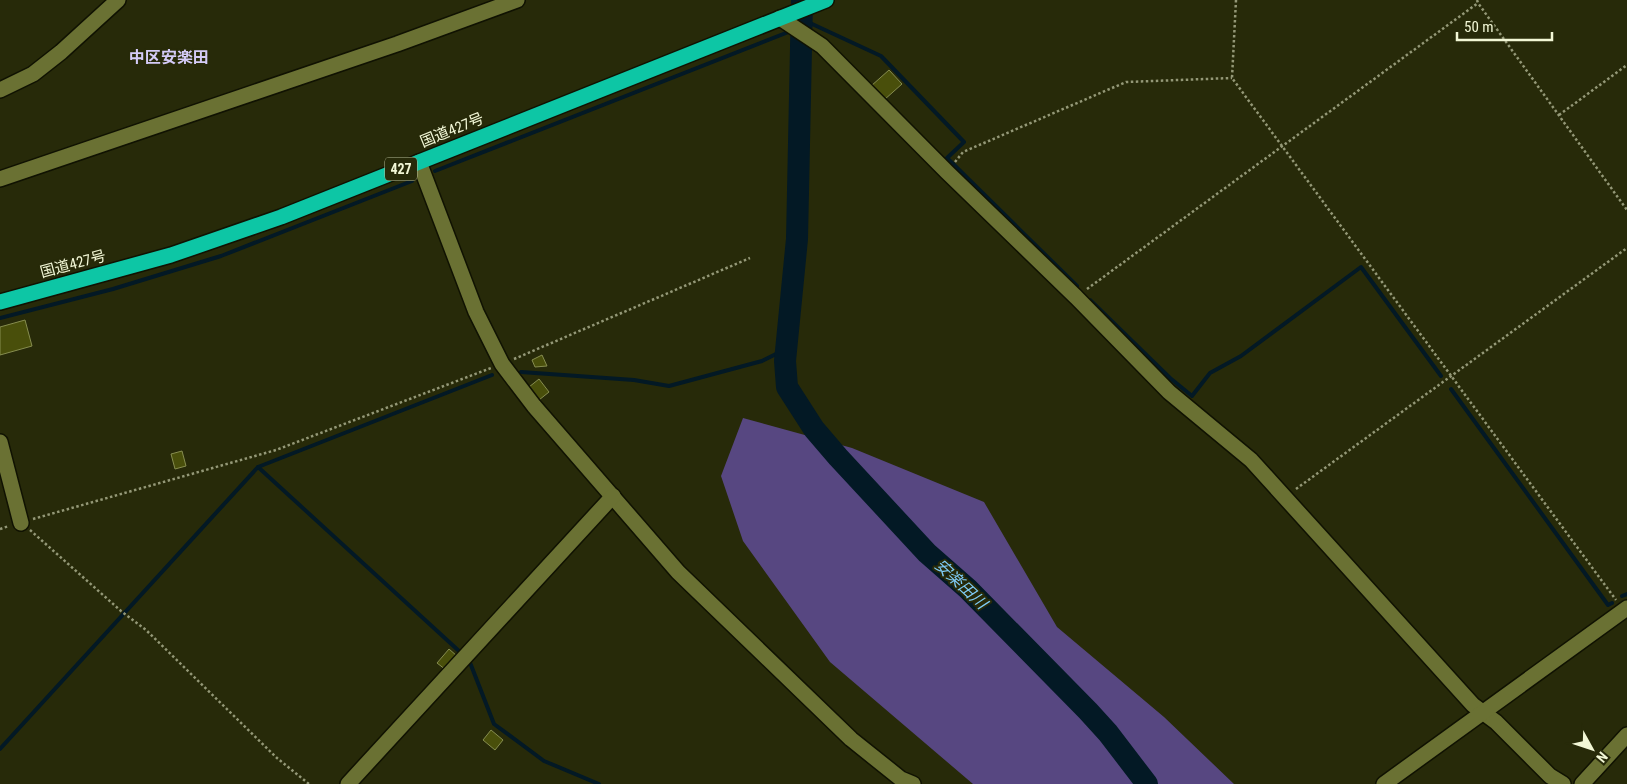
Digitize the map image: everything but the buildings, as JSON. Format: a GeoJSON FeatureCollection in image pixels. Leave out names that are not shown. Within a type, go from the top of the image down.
{"type":"FeatureCollection","features":[{"type":"Feature","properties":{"kind":"highway","name":"国道427号"},"geometry":{"type":"LineString","coordinates":[[0,302],[171,256],[281,217],[821,2]]}},
{"type":"Feature","properties":{"kind":"street"},"geometry":{"type":"LineString","coordinates":[[0,90],[33,74],[61,52],[118,0]]}},
{"type":"Feature","properties":{"kind":"street"},"geometry":{"type":"LineString","coordinates":[[0,179],[102,146],[140,131],[397,44],[518,0]]}},
{"type":"Feature","properties":{"kind":"street"},"geometry":{"type":"LineString","coordinates":[[780,18],[822,46],[1170,392],[1252,460],[1473,705],[1496,722],[1550,776],[1563,784]]}},
{"type":"Feature","properties":{"kind":"street"},"geometry":{"type":"LineString","coordinates":[[419,162],[476,312],[502,364],[534,406],[678,572],[851,739],[901,779],[913,784]]}},
{"type":"Feature","properties":{"kind":"street"},"geometry":{"type":"LineString","coordinates":[[0,442],[22,523]]}},
{"type":"Feature","properties":{"kind":"street"},"geometry":{"type":"LineString","coordinates":[[348,784],[613,496]]}},
{"type":"Feature","properties":{"kind":"street"},"geometry":{"type":"LineString","coordinates":[[1384,784],[1625,609]]}},
{"type":"Feature","properties":{"kind":"street"},"geometry":{"type":"LineString","coordinates":[[1582,784],[1627,736]]}},
{"type":"Feature","properties":{"kind":"path"},"geometry":{"type":"LineString","coordinates":[[1236,0],[1232,78],[1625,609]]}},
{"type":"Feature","properties":{"kind":"path"},"geometry":{"type":"LineString","coordinates":[[1076,297],[1478,2],[1627,210]]}},
{"type":"Feature","properties":{"kind":"path"},"geometry":{"type":"LineString","coordinates":[[1558,115],[1627,65]]}},
{"type":"Feature","properties":{"kind":"path"},"geometry":{"type":"LineString","coordinates":[[955,162],[963,152],[1126,82],[1232,78]]}},
{"type":"Feature","properties":{"kind":"path"},"geometry":{"type":"LineString","coordinates":[[1285,497],[1627,248]]}},
{"type":"Feature","properties":{"kind":"path"},"geometry":{"type":"LineString","coordinates":[[0,529],[276,450],[502,364],[750,258]]}},
{"type":"Feature","properties":{"kind":"path"},"geometry":{"type":"LineString","coordinates":[[22,523],[121,611],[146,630],[277,758],[309,784]]}},
{"type":"Feature","properties":{"kind":"shaded area"},"geometry":{"type":"Polygon","coordinates":[[[743,418],[852,448],[984,502],[1057,627],[1164,717],[1234,784],[973,784],[830,662],[743,541],[721,476],[743,418]]]}},
{"type":"Feature","properties":{"kind":"waterway","name":"安楽田川"},"geometry":{"type":"LineString","coordinates":[[802,0],[797,239],[785,361],[787,387],[814,429],[838,457],[927,553],[968,589],[1088,711],[1108,733],[1147,784]]}},
{"type":"Feature","properties":{"kind":"waterway"},"geometry":{"type":"LineString","coordinates":[[802,21],[881,56],[964,142],[947,158],[1077,286]]}},
{"type":"Feature","properties":{"kind":"waterway"},"geometry":{"type":"LineString","coordinates":[[435,171],[791,31]]}},
{"type":"Feature","properties":{"kind":"waterway"},"geometry":{"type":"LineString","coordinates":[[0,318],[113,289],[221,256],[412,181]]}},
{"type":"Feature","properties":{"kind":"waterway"},"geometry":{"type":"LineString","coordinates":[[1090,300],[1170,378],[1192,396],[1210,373],[1241,356],[1361,267],[1441,376]]}},
{"type":"Feature","properties":{"kind":"waterway"},"geometry":{"type":"LineString","coordinates":[[521,372],[634,380],[669,386],[762,361],[786,349]]}},
{"type":"Feature","properties":{"kind":"waterway"},"geometry":{"type":"LineString","coordinates":[[0,749],[258,467],[492,375]]}},
{"type":"Feature","properties":{"kind":"waterway"},"geometry":{"type":"LineString","coordinates":[[1451,389],[1608,605],[1612,603]]}},
{"type":"Feature","properties":{"kind":"waterway"},"geometry":{"type":"LineString","coordinates":[[258,467],[459,651]]}},
{"type":"Feature","properties":{"kind":"waterway"},"geometry":{"type":"LineString","coordinates":[[1622,596],[1627,594]]}},
{"type":"Feature","properties":{"kind":"waterway"},"geometry":{"type":"LineString","coordinates":[[469,660],[494,724],[544,761],[599,784]]}},
{"type":"Feature","properties":{"kind":"district","name":"中区安楽田"},"geometry":{"type":"Point","coordinates":[169,57]}}]}
